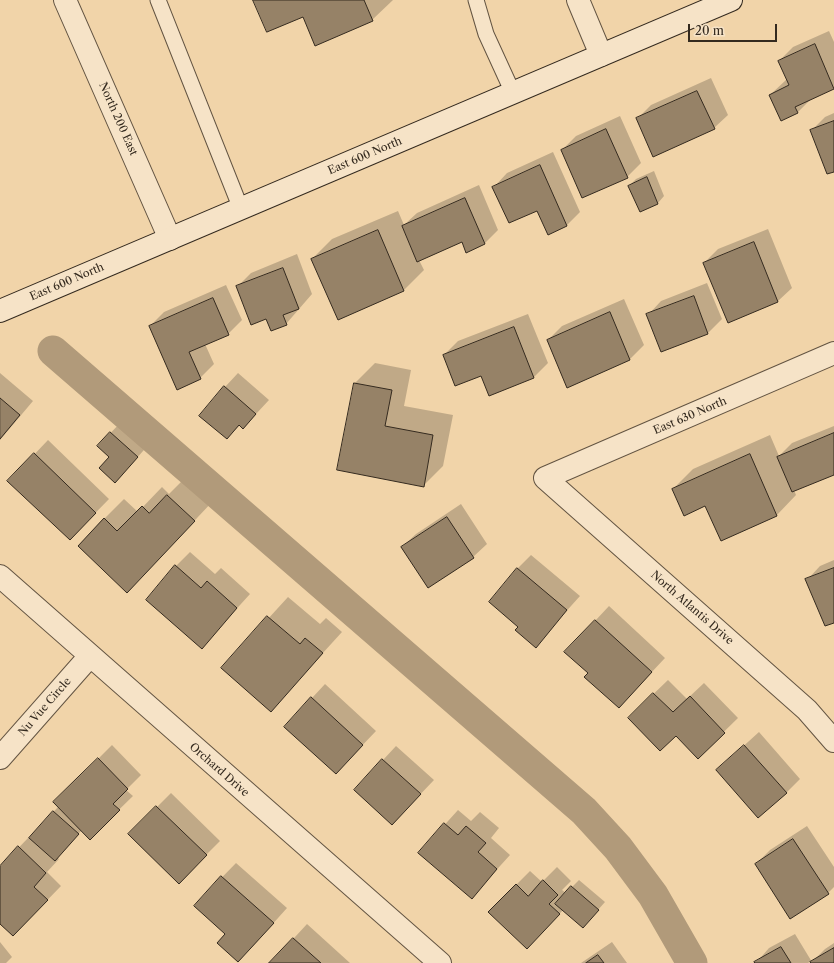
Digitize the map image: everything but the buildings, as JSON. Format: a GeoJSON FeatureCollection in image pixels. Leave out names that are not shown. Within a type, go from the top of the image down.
{"type":"FeatureCollection","features":[{"type":"Feature","properties":{"kind":"street","name":"North 200 East"},"geometry":{"type":"LineString","coordinates":[[65,0],[170,239]]}},
{"type":"Feature","properties":{"kind":"street"},"geometry":{"type":"LineString","coordinates":[[578,0],[602,55]]}},
{"type":"Feature","properties":{"kind":"street","name":"East 600 North"},"geometry":{"type":"LineString","coordinates":[[0,311],[731,0]]}},
{"type":"Feature","properties":{"kind":"street","name":"East 630 North"},"geometry":{"type":"LineString","coordinates":[[545,478],[834,353]]}},
{"type":"Feature","properties":{"kind":"street","name":"North Atlantis Drive"},"geometry":{"type":"LineString","coordinates":[[545,478],[807,710],[834,740]]}},
{"type":"Feature","properties":{"kind":"street","name":"Orchard Drive"},"geometry":{"type":"LineString","coordinates":[[0,576],[89,656],[440,963]]}},
{"type":"Feature","properties":{"kind":"street","name":"Nu Vue Circle"},"geometry":{"type":"LineString","coordinates":[[0,758],[89,656]]}},
{"type":"Feature","properties":{"kind":"lane"},"geometry":{"type":"LineString","coordinates":[[158,0],[241,209]]}},
{"type":"Feature","properties":{"kind":"lane"},"geometry":{"type":"LineString","coordinates":[[476,0],[486,34],[513,93]]}},
{"type":"Feature","properties":{"kind":"waterway"},"geometry":{"type":"LineString","coordinates":[[53,351],[584,811],[618,848],[653,895],[692,963]]}}]}
